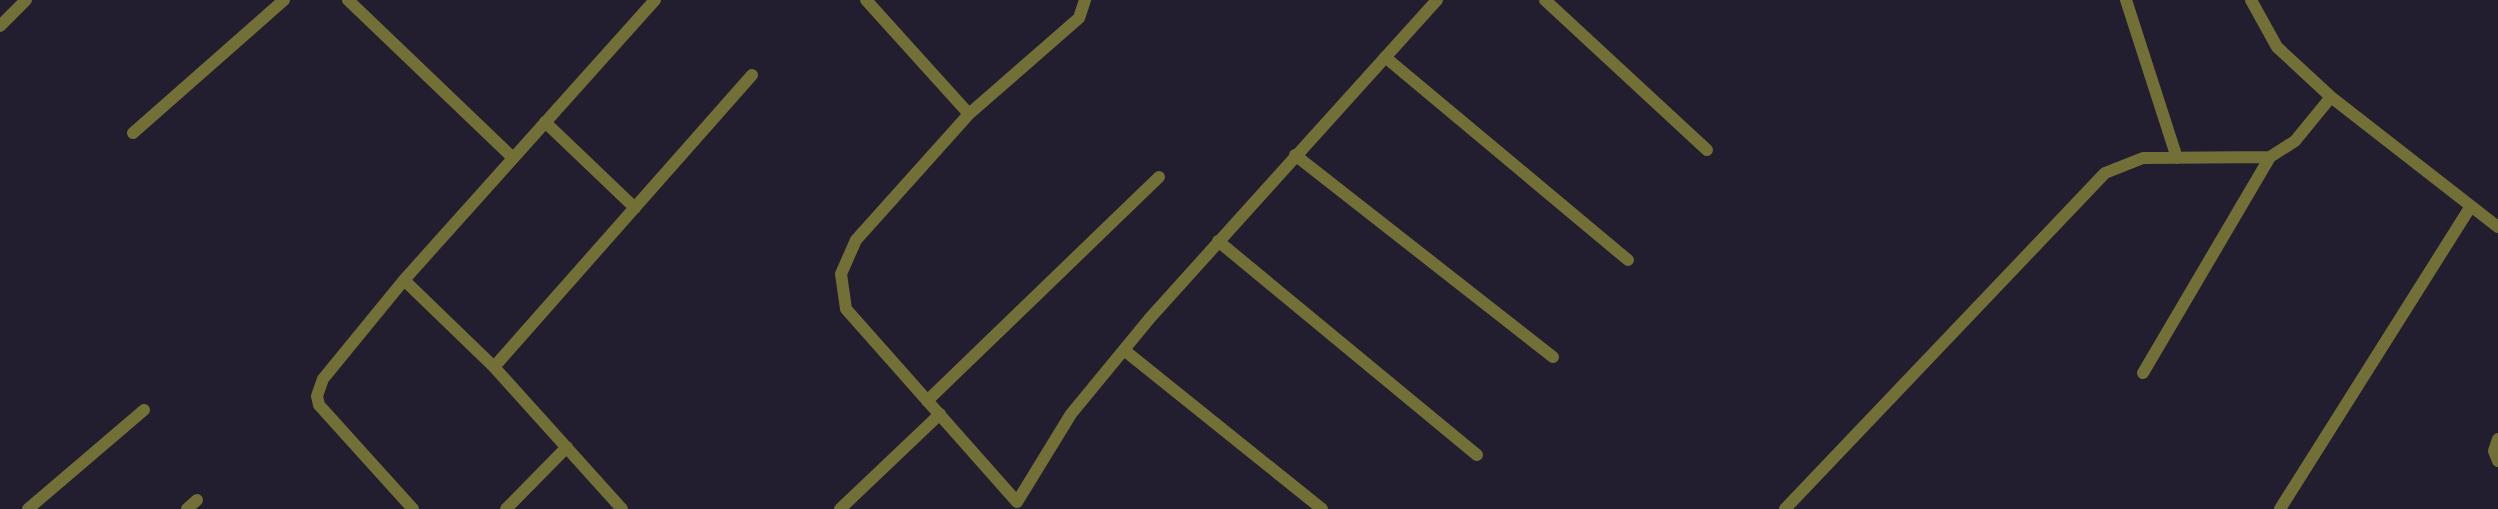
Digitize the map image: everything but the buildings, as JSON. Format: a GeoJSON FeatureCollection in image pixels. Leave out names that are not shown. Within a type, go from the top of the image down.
{"type":"FeatureCollection","features":[{"type":"Feature","properties":{"kind":"street"},"geometry":{"type":"LineString","coordinates":[[133,133],[284,0]]}},
{"type":"Feature","properties":{"kind":"street"},"geometry":{"type":"LineString","coordinates":[[348,0],[513,158]]}},
{"type":"Feature","properties":{"kind":"street"},"geometry":{"type":"LineString","coordinates":[[413,509],[319,405],[317,396],[323,379],[404,280],[655,0]]}},
{"type":"Feature","properties":{"kind":"street"},"geometry":{"type":"LineString","coordinates":[[866,0],[969,114]]}},
{"type":"Feature","properties":{"kind":"street"},"geometry":{"type":"LineString","coordinates":[[1086,0],[1079,18],[969,114],[856,240],[841,274],[846,309],[940,414],[1017,507],[1071,414],[1124,350],[1218,241],[1437,0]]}},
{"type":"Feature","properties":{"kind":"street"},"geometry":{"type":"LineString","coordinates":[[1545,0],[1707,150]]}},
{"type":"Feature","properties":{"kind":"street"},"geometry":{"type":"LineString","coordinates":[[2126,0],[2177,158]]}},
{"type":"Feature","properties":{"kind":"street"},"geometry":{"type":"LineString","coordinates":[[2251,0],[2278,47],[2331,97],[2498,227]]}},
{"type":"Feature","properties":{"kind":"street"},"geometry":{"type":"LineString","coordinates":[[0,26],[19,2]]}},
{"type":"Feature","properties":{"kind":"street"},"geometry":{"type":"LineString","coordinates":[[1385,56],[1628,260]]}},
{"type":"Feature","properties":{"kind":"street"},"geometry":{"type":"LineString","coordinates":[[494,368],[752,75]]}},
{"type":"Feature","properties":{"kind":"street"},"geometry":{"type":"LineString","coordinates":[[2143,373],[2270,157],[2295,141],[2331,97]]}},
{"type":"Feature","properties":{"kind":"street"},"geometry":{"type":"LineString","coordinates":[[545,122],[635,208]]}},
{"type":"Feature","properties":{"kind":"street"},"geometry":{"type":"LineString","coordinates":[[1296,155],[1553,357]]}},
{"type":"Feature","properties":{"kind":"street"},"geometry":{"type":"LineString","coordinates":[[1784,509],[2105,173],[2143,158],[2270,157]]}},
{"type":"Feature","properties":{"kind":"street"},"geometry":{"type":"LineString","coordinates":[[927,401],[1159,177]]}},
{"type":"Feature","properties":{"kind":"street"},"geometry":{"type":"LineString","coordinates":[[2280,509],[2471,206]]}},
{"type":"Feature","properties":{"kind":"street"},"geometry":{"type":"LineString","coordinates":[[1218,241],[1477,455]]}},
{"type":"Feature","properties":{"kind":"street"},"geometry":{"type":"LineString","coordinates":[[404,280],[494,368],[622,509]]}},
{"type":"Feature","properties":{"kind":"street"},"geometry":{"type":"LineString","coordinates":[[1124,350],[1322,509]]}},
{"type":"Feature","properties":{"kind":"street"},"geometry":{"type":"LineString","coordinates":[[28,509],[144,410]]}},
{"type":"Feature","properties":{"kind":"street"},"geometry":{"type":"LineString","coordinates":[[840,509],[940,414]]}},
{"type":"Feature","properties":{"kind":"street"},"geometry":{"type":"LineString","coordinates":[[2498,439],[2494,451],[2498,461]]}},
{"type":"Feature","properties":{"kind":"street"},"geometry":{"type":"LineString","coordinates":[[506,509],[567,447]]}},
{"type":"Feature","properties":{"kind":"street"},"geometry":{"type":"LineString","coordinates":[[187,509],[197,500]]}}]}
